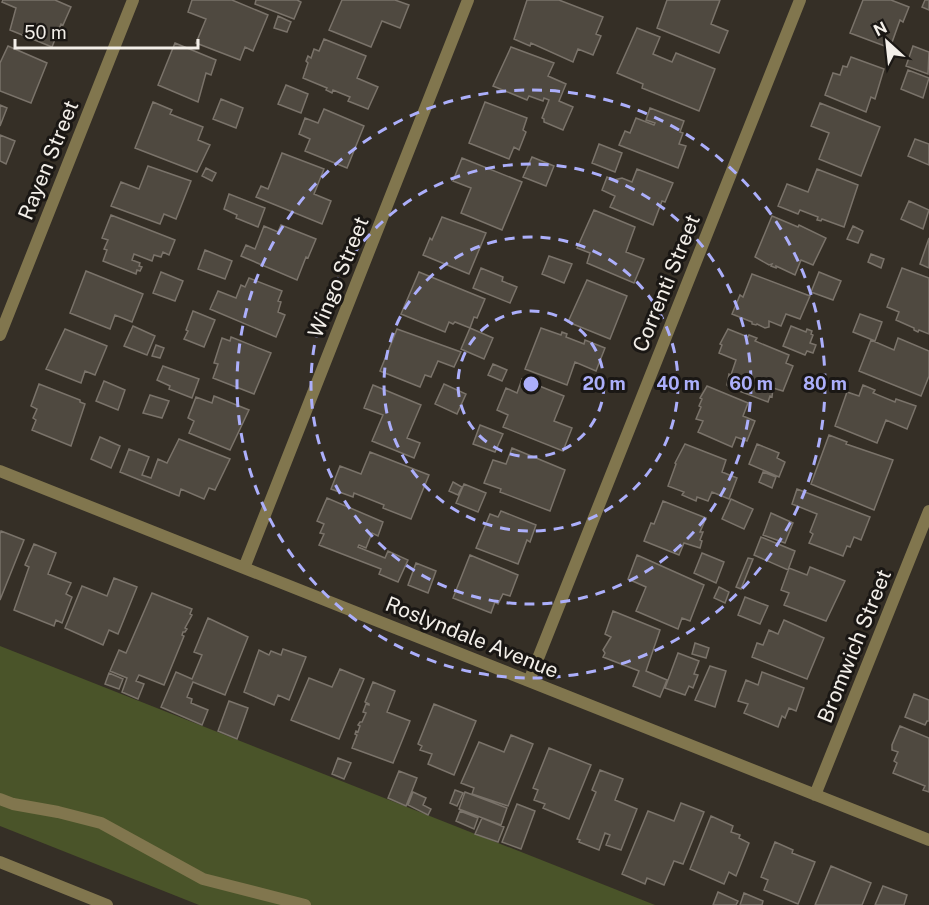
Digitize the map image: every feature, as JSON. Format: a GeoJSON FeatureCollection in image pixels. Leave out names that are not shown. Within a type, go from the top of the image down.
{"type":"FeatureCollection","features":[{"type":"Feature","properties":{"kind":"street","name":"Rayen Street"},"geometry":{"type":"LineString","coordinates":[[0,335],[133,0]]}},
{"type":"Feature","properties":{"kind":"street","name":"Wingo Street"},"geometry":{"type":"LineString","coordinates":[[244,567],[468,0]]}},
{"type":"Feature","properties":{"kind":"street","name":"Correnti Street"},"geometry":{"type":"LineString","coordinates":[[529,681],[800,0]]}},
{"type":"Feature","properties":{"kind":"street","name":"Roslyndale Avenue"},"geometry":{"type":"LineString","coordinates":[[0,471],[929,840]]}},
{"type":"Feature","properties":{"kind":"street","name":"Bromwich Street"},"geometry":{"type":"LineString","coordinates":[[815,795],[929,511]]}},
{"type":"Feature","properties":{"kind":"street"},"geometry":{"type":"LineString","coordinates":[[0,799],[13,804],[101,823],[203,879],[305,905]]}},
{"type":"Feature","properties":{"kind":"street"},"geometry":{"type":"LineString","coordinates":[[0,862],[107,905]]}},
{"type":"Feature","properties":{"kind":"green space"},"geometry":{"type":"Polygon","coordinates":[[[0,646],[655,905],[199,905],[0,826],[0,646]]]}},
{"type":"Feature","properties":{"kind":"building"},"geometry":{"type":"Polygon","coordinates":[[[3,0],[55,0],[71,7],[52,47],[10,30],[16,8],[2,2],[3,0]]]}},
{"type":"Feature","properties":{"kind":"building"},"geometry":{"type":"Polygon","coordinates":[[[192,0],[232,0],[268,15],[253,51],[245,47],[240,60],[196,43],[206,19],[188,12],[192,0]]]}},
{"type":"Feature","properties":{"kind":"building"},"geometry":{"type":"Polygon","coordinates":[[[256,0],[297,0],[301,2],[294,19],[255,4],[256,0]]]}},
{"type":"Feature","properties":{"kind":"building"},"geometry":{"type":"Polygon","coordinates":[[[342,0],[395,0],[409,5],[400,28],[382,21],[371,47],[329,30],[342,0]]]}},
{"type":"Feature","properties":{"kind":"building"},"geometry":{"type":"Polygon","coordinates":[[[527,0],[559,0],[603,17],[596,34],[601,36],[593,55],[578,49],[573,62],[531,43],[530,46],[514,39],[527,0]]]}},
{"type":"Feature","properties":{"kind":"building"},"geometry":{"type":"Polygon","coordinates":[[[667,0],[720,0],[711,24],[728,31],[719,53],[657,28],[667,0]]]}},
{"type":"Feature","properties":{"kind":"building"},"geometry":{"type":"Polygon","coordinates":[[[863,0],[891,0],[909,7],[903,22],[900,20],[890,48],[850,33],[863,0]]]}},
{"type":"Feature","properties":{"kind":"building"},"geometry":{"type":"Polygon","coordinates":[[[925,0],[929,0],[929,10],[922,7],[925,0]]]}},
{"type":"Feature","properties":{"kind":"building"},"geometry":{"type":"Polygon","coordinates":[[[278,16],[291,22],[287,32],[274,28],[278,16]]]}},
{"type":"Feature","properties":{"kind":"building"},"geometry":{"type":"Polygon","coordinates":[[[637,28],[660,37],[653,54],[672,62],[676,53],[715,69],[699,111],[642,88],[643,84],[617,73],[637,28]]]}},
{"type":"Feature","properties":{"kind":"building"},"geometry":{"type":"Polygon","coordinates":[[[324,39],[366,56],[357,78],[378,87],[368,109],[348,101],[350,97],[333,90],[332,93],[326,90],[327,88],[303,78],[308,56],[311,58],[314,49],[319,51],[324,39]]]}},
{"type":"Feature","properties":{"kind":"building"},"geometry":{"type":"Polygon","coordinates":[[[175,43],[216,60],[211,75],[206,73],[198,102],[158,85],[175,43]]]}},
{"type":"Feature","properties":{"kind":"building"},"geometry":{"type":"Polygon","coordinates":[[[8,46],[47,63],[31,103],[0,91],[0,63],[8,46]]]}},
{"type":"Feature","properties":{"kind":"building"},"geometry":{"type":"Polygon","coordinates":[[[913,46],[929,52],[928,74],[906,66],[913,46]]]}},
{"type":"Feature","properties":{"kind":"building"},"geometry":{"type":"Polygon","coordinates":[[[511,47],[554,63],[548,76],[566,84],[559,101],[573,107],[563,130],[544,122],[542,118],[549,100],[544,98],[543,101],[529,96],[527,100],[493,86],[511,47]]]}},
{"type":"Feature","properties":{"kind":"building"},"geometry":{"type":"Polygon","coordinates":[[[851,57],[884,69],[875,99],[871,97],[866,112],[825,95],[833,73],[840,75],[843,66],[847,67],[851,57]]]}},
{"type":"Feature","properties":{"kind":"building"},"geometry":{"type":"Polygon","coordinates":[[[908,70],[929,78],[923,98],[901,89],[908,70]]]}},
{"type":"Feature","properties":{"kind":"building"},"geometry":{"type":"Polygon","coordinates":[[[286,85],[308,94],[301,113],[278,104],[286,85]]]}},
{"type":"Feature","properties":{"kind":"building"},"geometry":{"type":"Polygon","coordinates":[[[221,99],[243,108],[236,128],[213,119],[221,99]]]}},
{"type":"Feature","properties":{"kind":"building"},"geometry":{"type":"Polygon","coordinates":[[[153,102],[172,110],[170,114],[203,127],[198,140],[210,145],[197,172],[135,148],[153,102]]]}},
{"type":"Feature","properties":{"kind":"building"},"geometry":{"type":"Polygon","coordinates":[[[485,102],[527,118],[523,130],[526,132],[519,150],[514,147],[509,159],[469,143],[485,102]]]}},
{"type":"Feature","properties":{"kind":"building"},"geometry":{"type":"Polygon","coordinates":[[[820,103],[880,127],[861,176],[819,159],[829,133],[811,126],[820,103]]]}},
{"type":"Feature","properties":{"kind":"building"},"geometry":{"type":"Polygon","coordinates":[[[0,105],[7,108],[0,126],[0,105]]]}},
{"type":"Feature","properties":{"kind":"building"},"geometry":{"type":"Polygon","coordinates":[[[650,108],[684,121],[679,144],[686,146],[678,168],[619,145],[625,131],[630,133],[636,118],[654,125],[655,123],[646,120],[650,108]]]}},
{"type":"Feature","properties":{"kind":"building"},"geometry":{"type":"Polygon","coordinates":[[[324,109],[364,126],[347,168],[305,151],[310,139],[299,134],[305,118],[318,123],[324,109]]]}},
{"type":"Feature","properties":{"kind":"building"},"geometry":{"type":"Polygon","coordinates":[[[0,135],[15,141],[6,164],[0,161],[0,135]]]}},
{"type":"Feature","properties":{"kind":"building"},"geometry":{"type":"Polygon","coordinates":[[[915,139],[929,144],[929,165],[908,156],[915,139]]]}},
{"type":"Feature","properties":{"kind":"building"},"geometry":{"type":"Polygon","coordinates":[[[599,144],[622,153],[615,172],[592,163],[599,144]]]}},
{"type":"Feature","properties":{"kind":"building"},"geometry":{"type":"Polygon","coordinates":[[[282,153],[324,169],[314,194],[331,201],[322,224],[256,197],[261,186],[268,189],[282,153]]]}},
{"type":"Feature","properties":{"kind":"building"},"geometry":{"type":"Polygon","coordinates":[[[532,157],[554,166],[546,186],[523,177],[532,157]]]}},
{"type":"Feature","properties":{"kind":"building"},"geometry":{"type":"Polygon","coordinates":[[[462,158],[522,182],[502,230],[461,213],[471,188],[453,181],[462,158]]]}},
{"type":"Feature","properties":{"kind":"building"},"geometry":{"type":"Polygon","coordinates":[[[148,166],[191,181],[176,219],[164,214],[160,224],[111,206],[121,182],[139,189],[148,166]]]}},
{"type":"Feature","properties":{"kind":"building"},"geometry":{"type":"Polygon","coordinates":[[[206,168],[216,173],[212,181],[202,176],[206,168]]]}},
{"type":"Feature","properties":{"kind":"building"},"geometry":{"type":"Polygon","coordinates":[[[637,169],[673,183],[665,202],[662,201],[653,225],[610,207],[615,196],[602,190],[607,177],[614,180],[622,178],[632,182],[637,169]]]}},
{"type":"Feature","properties":{"kind":"building"},"geometry":{"type":"Polygon","coordinates":[[[817,169],[858,185],[844,227],[822,219],[817,220],[818,217],[800,210],[798,214],[778,206],[787,184],[808,192],[817,169]]]}},
{"type":"Feature","properties":{"kind":"building"},"geometry":{"type":"Polygon","coordinates":[[[229,194],[265,208],[258,227],[236,218],[237,215],[224,209],[229,194]]]}},
{"type":"Feature","properties":{"kind":"building"},"geometry":{"type":"Polygon","coordinates":[[[909,201],[929,210],[923,229],[901,219],[909,201]]]}},
{"type":"Feature","properties":{"kind":"building"},"geometry":{"type":"Polygon","coordinates":[[[594,210],[635,227],[626,252],[644,259],[634,283],[587,263],[590,253],[577,248],[594,210]]]}},
{"type":"Feature","properties":{"kind":"building"},"geometry":{"type":"Polygon","coordinates":[[[111,215],[175,240],[169,255],[163,252],[161,257],[154,255],[152,261],[134,254],[132,260],[140,263],[139,266],[142,267],[140,271],[137,270],[136,274],[103,261],[107,250],[104,249],[108,240],[102,238],[111,215]]]}},
{"type":"Feature","properties":{"kind":"building"},"geometry":{"type":"Polygon","coordinates":[[[772,216],[798,227],[799,225],[826,238],[813,265],[801,260],[795,275],[755,257],[772,216]]]}},
{"type":"Feature","properties":{"kind":"building"},"geometry":{"type":"Polygon","coordinates":[[[442,217],[486,233],[469,274],[423,255],[442,217]]]}},
{"type":"Feature","properties":{"kind":"building"},"geometry":{"type":"Polygon","coordinates":[[[281,225],[316,239],[297,280],[241,256],[246,245],[255,249],[264,226],[278,232],[281,225]]]}},
{"type":"Feature","properties":{"kind":"building"},"geometry":{"type":"Polygon","coordinates":[[[853,226],[863,231],[858,243],[847,239],[853,226]]]}},
{"type":"Feature","properties":{"kind":"building"},"geometry":{"type":"Polygon","coordinates":[[[929,238],[929,268],[920,264],[929,238]]]}},
{"type":"Feature","properties":{"kind":"building"},"geometry":{"type":"Polygon","coordinates":[[[205,250],[232,261],[225,279],[198,269],[205,250]]]}},
{"type":"Feature","properties":{"kind":"building"},"geometry":{"type":"Polygon","coordinates":[[[871,254],[884,259],[881,268],[868,262],[871,254]]]}},
{"type":"Feature","properties":{"kind":"building"},"geometry":{"type":"Polygon","coordinates":[[[549,256],[572,264],[564,283],[542,274],[549,256]]]}},
{"type":"Feature","properties":{"kind":"building"},"geometry":{"type":"Polygon","coordinates":[[[481,268],[503,277],[502,281],[517,287],[510,303],[473,288],[481,268]]]}},
{"type":"Feature","properties":{"kind":"building"},"geometry":{"type":"Polygon","coordinates":[[[902,268],[929,278],[929,334],[919,330],[918,332],[896,320],[899,312],[887,307],[902,268]]]}},
{"type":"Feature","properties":{"kind":"building"},"geometry":{"type":"Polygon","coordinates":[[[86,271],[143,294],[132,322],[115,315],[110,329],[70,313],[86,271]]]}},
{"type":"Feature","properties":{"kind":"building"},"geometry":{"type":"Polygon","coordinates":[[[161,272],[183,281],[175,301],[153,293],[161,272]]]}},
{"type":"Feature","properties":{"kind":"building"},"geometry":{"type":"Polygon","coordinates":[[[419,272],[485,299],[470,328],[449,322],[445,332],[401,314],[419,272]]]}},
{"type":"Feature","properties":{"kind":"building"},"geometry":{"type":"Polygon","coordinates":[[[819,272],[841,281],[833,300],[811,292],[819,272]]]}},
{"type":"Feature","properties":{"kind":"building"},"geometry":{"type":"Polygon","coordinates":[[[752,274],[810,296],[800,319],[786,314],[781,326],[769,321],[769,327],[765,328],[732,314],[740,295],[743,297],[752,274]]]}},
{"type":"Feature","properties":{"kind":"building"},"geometry":{"type":"Polygon","coordinates":[[[249,278],[282,291],[278,301],[281,302],[278,312],[285,315],[276,337],[210,309],[218,291],[236,298],[241,285],[245,287],[249,278]]]}},
{"type":"Feature","properties":{"kind":"building"},"geometry":{"type":"Polygon","coordinates":[[[587,280],[627,296],[610,339],[568,322],[587,280]]]}},
{"type":"Feature","properties":{"kind":"building"},"geometry":{"type":"Polygon","coordinates":[[[193,311],[215,320],[204,347],[184,339],[193,311]]]}},
{"type":"Feature","properties":{"kind":"building"},"geometry":{"type":"Polygon","coordinates":[[[860,314],[882,322],[875,341],[853,332],[860,314]]]}},
{"type":"Feature","properties":{"kind":"building"},"geometry":{"type":"Polygon","coordinates":[[[133,326],[155,336],[147,355],[124,346],[133,326]]]}},
{"type":"Feature","properties":{"kind":"building"},"geometry":{"type":"Polygon","coordinates":[[[791,326],[806,332],[807,329],[812,331],[810,343],[816,345],[813,353],[807,351],[805,355],[783,346],[791,326]]]}},
{"type":"Feature","properties":{"kind":"building"},"geometry":{"type":"Polygon","coordinates":[[[470,328],[493,338],[484,359],[461,349],[470,328]]]}},
{"type":"Feature","properties":{"kind":"building"},"geometry":{"type":"Polygon","coordinates":[[[541,328],[561,335],[562,332],[567,334],[566,337],[584,344],[585,340],[605,348],[596,371],[575,362],[567,385],[525,369],[541,328]]]}},
{"type":"Feature","properties":{"kind":"building"},"geometry":{"type":"Polygon","coordinates":[[[65,329],[107,346],[95,375],[85,371],[81,383],[46,369],[65,329]]]}},
{"type":"Feature","properties":{"kind":"building"},"geometry":{"type":"Polygon","coordinates":[[[397,329],[461,352],[454,367],[438,361],[431,377],[425,375],[420,387],[380,371],[397,329]]]}},
{"type":"Feature","properties":{"kind":"building"},"geometry":{"type":"Polygon","coordinates":[[[728,329],[757,338],[755,341],[789,355],[786,363],[793,366],[783,391],[773,388],[772,397],[770,396],[768,402],[727,385],[729,374],[731,375],[736,360],[719,353],[722,345],[720,344],[728,329]]]}},
{"type":"Feature","properties":{"kind":"building"},"geometry":{"type":"Polygon","coordinates":[[[231,337],[271,353],[254,394],[213,378],[218,364],[214,363],[222,338],[230,341],[231,337]]]}},
{"type":"Feature","properties":{"kind":"building"},"geometry":{"type":"Polygon","coordinates":[[[898,338],[929,351],[929,376],[921,396],[859,371],[871,340],[894,350],[898,338]]]}},
{"type":"Feature","properties":{"kind":"building"},"geometry":{"type":"Polygon","coordinates":[[[156,345],[164,348],[160,358],[152,356],[156,345]]]}},
{"type":"Feature","properties":{"kind":"building"},"geometry":{"type":"Polygon","coordinates":[[[493,364],[507,370],[502,381],[488,375],[493,364]]]}},
{"type":"Feature","properties":{"kind":"building"},"geometry":{"type":"Polygon","coordinates":[[[163,366],[199,379],[192,398],[169,389],[170,386],[157,380],[163,366]]]}},
{"type":"Feature","properties":{"kind":"building"},"geometry":{"type":"Polygon","coordinates":[[[522,379],[564,396],[554,421],[572,428],[563,451],[503,427],[508,415],[497,410],[506,388],[517,393],[522,379]]]}},
{"type":"Feature","properties":{"kind":"building"},"geometry":{"type":"Polygon","coordinates":[[[104,381],[125,390],[118,410],[96,401],[104,381]]]}},
{"type":"Feature","properties":{"kind":"building"},"geometry":{"type":"Polygon","coordinates":[[[39,384],[85,404],[71,446],[32,430],[36,420],[33,418],[37,409],[31,406],[39,384]]]}},
{"type":"Feature","properties":{"kind":"building"},"geometry":{"type":"Polygon","coordinates":[[[444,384],[466,394],[457,414],[435,404],[444,384]]]}},
{"type":"Feature","properties":{"kind":"building"},"geometry":{"type":"Polygon","coordinates":[[[373,385],[421,405],[407,438],[420,443],[414,458],[372,441],[383,415],[364,408],[373,385]]]}},
{"type":"Feature","properties":{"kind":"building"},"geometry":{"type":"Polygon","coordinates":[[[863,385],[875,390],[873,393],[895,402],[896,399],[916,406],[907,429],[886,420],[877,443],[835,426],[847,392],[859,396],[863,385]]]}},
{"type":"Feature","properties":{"kind":"building"},"geometry":{"type":"Polygon","coordinates":[[[707,386],[748,403],[743,416],[755,421],[747,441],[736,437],[732,447],[698,432],[703,421],[696,419],[701,407],[699,406],[702,399],[700,398],[707,386]]]}},
{"type":"Feature","properties":{"kind":"building"},"geometry":{"type":"Polygon","coordinates":[[[150,395],[169,401],[162,418],[143,413],[150,395]]]}},
{"type":"Feature","properties":{"kind":"building"},"geometry":{"type":"Polygon","coordinates":[[[214,396],[249,410],[230,450],[189,433],[194,421],[188,418],[196,397],[212,403],[214,396]]]}},
{"type":"Feature","properties":{"kind":"building"},"geometry":{"type":"Polygon","coordinates":[[[480,425],[503,434],[495,452],[473,444],[480,425]]]}},
{"type":"Feature","properties":{"kind":"building"},"geometry":{"type":"Polygon","coordinates":[[[829,435],[847,442],[846,444],[893,460],[874,510],[811,484],[829,435]]]}},
{"type":"Feature","properties":{"kind":"building"},"geometry":{"type":"Polygon","coordinates":[[[100,437],[120,446],[111,468],[91,459],[100,437]]]}},
{"type":"Feature","properties":{"kind":"building"},"geometry":{"type":"Polygon","coordinates":[[[179,439],[230,459],[215,490],[209,488],[204,499],[181,489],[179,496],[120,472],[129,449],[149,457],[142,475],[151,478],[158,459],[167,463],[179,439]]]}},
{"type":"Feature","properties":{"kind":"building"},"geometry":{"type":"Polygon","coordinates":[[[685,444],[726,460],[722,472],[737,478],[729,499],[712,492],[708,501],[697,497],[696,501],[682,495],[684,492],[668,486],[675,463],[685,444]]]}},
{"type":"Feature","properties":{"kind":"building"},"geometry":{"type":"Polygon","coordinates":[[[757,444],[779,453],[777,458],[785,462],[779,477],[749,464],[757,444]]]}},
{"type":"Feature","properties":{"kind":"building"},"geometry":{"type":"Polygon","coordinates":[[[512,448],[565,470],[550,511],[500,492],[501,489],[484,483],[493,460],[506,464],[512,448]]]}},
{"type":"Feature","properties":{"kind":"building"},"geometry":{"type":"Polygon","coordinates":[[[370,452],[429,475],[411,519],[354,493],[353,497],[331,489],[340,466],[361,474],[370,452]]]}},
{"type":"Feature","properties":{"kind":"building"},"geometry":{"type":"Polygon","coordinates":[[[763,472],[776,477],[772,488],[759,482],[763,472]]]}},
{"type":"Feature","properties":{"kind":"building"},"geometry":{"type":"Polygon","coordinates":[[[453,482],[462,487],[458,495],[449,491],[453,482]]]}},
{"type":"Feature","properties":{"kind":"building"},"geometry":{"type":"Polygon","coordinates":[[[464,484],[486,493],[478,512],[456,503],[464,484]]]}},
{"type":"Feature","properties":{"kind":"building"},"geometry":{"type":"Polygon","coordinates":[[[797,489],[870,517],[861,540],[854,537],[843,556],[809,543],[813,534],[810,532],[817,514],[792,504],[797,489]]]}},
{"type":"Feature","properties":{"kind":"building"},"geometry":{"type":"Polygon","coordinates":[[[327,498],[383,522],[378,536],[372,533],[366,548],[359,545],[358,547],[385,558],[388,551],[408,560],[398,582],[379,574],[381,569],[319,545],[324,534],[320,533],[324,524],[317,521],[327,498]]]}},
{"type":"Feature","properties":{"kind":"building"},"geometry":{"type":"Polygon","coordinates":[[[731,499],[753,509],[744,529],[722,519],[731,499]]]}},
{"type":"Feature","properties":{"kind":"building"},"geometry":{"type":"Polygon","coordinates":[[[663,501],[706,518],[700,532],[703,532],[700,548],[684,543],[679,555],[644,541],[663,501]]]}},
{"type":"Feature","properties":{"kind":"building"},"geometry":{"type":"Polygon","coordinates":[[[501,511],[536,525],[530,542],[527,540],[518,564],[476,548],[490,514],[498,517],[501,511]]]}},
{"type":"Feature","properties":{"kind":"building"},"geometry":{"type":"Polygon","coordinates":[[[771,513],[793,523],[785,543],[763,535],[771,513]]]}},
{"type":"Feature","properties":{"kind":"building"},"geometry":{"type":"Polygon","coordinates":[[[1,531],[24,540],[0,600],[0,534],[1,531]]]}},
{"type":"Feature","properties":{"kind":"building"},"geometry":{"type":"Polygon","coordinates":[[[761,537],[795,551],[788,570],[754,555],[761,537]]]}},
{"type":"Feature","properties":{"kind":"building"},"geometry":{"type":"Polygon","coordinates":[[[34,544],[56,553],[48,574],[71,583],[66,594],[72,597],[62,623],[56,620],[54,626],[14,610],[29,567],[25,565],[34,544]]]}},
{"type":"Feature","properties":{"kind":"building"},"geometry":{"type":"Polygon","coordinates":[[[702,553],[724,562],[716,583],[694,573],[702,553]]]}},
{"type":"Feature","properties":{"kind":"building"},"geometry":{"type":"Polygon","coordinates":[[[470,555],[518,575],[510,596],[503,594],[498,604],[495,602],[491,613],[453,598],[470,555]]]}},
{"type":"Feature","properties":{"kind":"building"},"geometry":{"type":"Polygon","coordinates":[[[637,555],[704,585],[690,621],[682,618],[678,629],[636,611],[646,587],[628,579],[637,555]]]}},
{"type":"Feature","properties":{"kind":"building"},"geometry":{"type":"Polygon","coordinates":[[[748,558],[753,559],[741,589],[736,587],[748,558]]]}},
{"type":"Feature","properties":{"kind":"building"},"geometry":{"type":"Polygon","coordinates":[[[416,563],[436,571],[428,593],[408,585],[416,563]]]}},
{"type":"Feature","properties":{"kind":"building"},"geometry":{"type":"Polygon","coordinates":[[[810,567],[845,581],[826,621],[784,605],[789,593],[781,590],[789,568],[807,575],[810,567]]]}},
{"type":"Feature","properties":{"kind":"building"},"geometry":{"type":"Polygon","coordinates":[[[114,578],[137,587],[118,634],[109,630],[103,645],[65,628],[82,586],[107,596],[114,578]]]}},
{"type":"Feature","properties":{"kind":"building"},"geometry":{"type":"Polygon","coordinates":[[[719,587],[729,592],[725,603],[714,598],[719,587]]]}},
{"type":"Feature","properties":{"kind":"building"},"geometry":{"type":"Polygon","coordinates":[[[152,593],[192,609],[190,614],[192,615],[185,628],[187,629],[183,632],[184,636],[164,685],[139,675],[136,681],[144,684],[138,699],[122,692],[127,678],[110,671],[119,650],[126,653],[152,593]]]}},
{"type":"Feature","properties":{"kind":"building"},"geometry":{"type":"Polygon","coordinates":[[[745,597],[768,606],[760,624],[738,615],[745,597]]]}},
{"type":"Feature","properties":{"kind":"building"},"geometry":{"type":"Polygon","coordinates":[[[613,611],[660,630],[646,671],[667,680],[660,697],[633,686],[639,671],[603,657],[605,653],[603,650],[611,637],[605,634],[613,611]]]}},
{"type":"Feature","properties":{"kind":"building"},"geometry":{"type":"Polygon","coordinates":[[[208,618],[248,637],[225,695],[193,682],[187,697],[192,699],[191,703],[208,710],[202,725],[161,707],[176,672],[192,679],[202,655],[194,652],[208,618]]]}},
{"type":"Feature","properties":{"kind":"building"},"geometry":{"type":"Polygon","coordinates":[[[784,620],[824,638],[807,679],[752,657],[757,643],[763,645],[769,630],[778,634],[784,620]]]}},
{"type":"Feature","properties":{"kind":"building"},"geometry":{"type":"Polygon","coordinates":[[[695,643],[709,648],[706,658],[692,654],[695,643]]]}},
{"type":"Feature","properties":{"kind":"building"},"geometry":{"type":"Polygon","coordinates":[[[283,649],[306,657],[289,700],[278,695],[274,705],[244,692],[259,650],[269,655],[271,651],[281,655],[283,649]]]}},
{"type":"Feature","properties":{"kind":"building"},"geometry":{"type":"Polygon","coordinates":[[[678,653],[699,661],[694,674],[698,675],[693,688],[689,686],[685,695],[665,688],[678,653]]]}},
{"type":"Feature","properties":{"kind":"building"},"geometry":{"type":"Polygon","coordinates":[[[710,666],[726,671],[715,707],[695,700],[710,666]]]}},
{"type":"Feature","properties":{"kind":"building"},"geometry":{"type":"Polygon","coordinates":[[[340,669],[364,679],[339,739],[291,720],[309,678],[332,687],[340,669]]]}},
{"type":"Feature","properties":{"kind":"building"},"geometry":{"type":"Polygon","coordinates":[[[762,672],[804,688],[796,711],[789,708],[785,718],[782,716],[778,727],[744,713],[748,704],[738,701],[746,680],[758,685],[762,672]]]}},
{"type":"Feature","properties":{"kind":"building"},"geometry":{"type":"Polygon","coordinates":[[[109,673],[123,679],[119,689],[105,684],[109,673]]]}},
{"type":"Feature","properties":{"kind":"building"},"geometry":{"type":"Polygon","coordinates":[[[373,682],[395,691],[387,712],[410,721],[393,763],[352,748],[357,735],[356,731],[358,732],[360,726],[358,725],[366,713],[363,712],[366,704],[369,705],[365,702],[373,682]]]}},
{"type":"Feature","properties":{"kind":"building"},"geometry":{"type":"Polygon","coordinates":[[[914,694],[929,700],[929,721],[925,725],[905,717],[914,694]]]}},
{"type":"Feature","properties":{"kind":"building"},"geometry":{"type":"Polygon","coordinates":[[[229,701],[248,708],[237,739],[218,731],[229,701]]]}},
{"type":"Feature","properties":{"kind":"building"},"geometry":{"type":"Polygon","coordinates":[[[434,704],[476,721],[454,775],[428,764],[432,754],[420,750],[422,746],[418,744],[434,704]]]}},
{"type":"Feature","properties":{"kind":"building"},"geometry":{"type":"Polygon","coordinates":[[[900,726],[929,738],[929,792],[923,790],[925,786],[893,773],[897,763],[894,761],[898,752],[892,750],[892,745],[900,726]]]}},
{"type":"Feature","properties":{"kind":"building"},"geometry":{"type":"Polygon","coordinates":[[[511,735],[533,744],[508,806],[472,794],[474,788],[461,783],[479,742],[504,752],[511,735]]]}},
{"type":"Feature","properties":{"kind":"building"},"geometry":{"type":"Polygon","coordinates":[[[549,748],[591,765],[569,819],[543,808],[545,804],[534,800],[538,790],[533,788],[549,748]]]}},
{"type":"Feature","properties":{"kind":"building"},"geometry":{"type":"Polygon","coordinates":[[[338,758],[351,763],[344,779],[332,774],[338,758]]]}},
{"type":"Feature","properties":{"kind":"building"},"geometry":{"type":"Polygon","coordinates":[[[600,770],[623,779],[615,800],[637,809],[621,850],[606,845],[610,835],[605,833],[599,850],[577,839],[596,792],[592,790],[600,770]]]}},
{"type":"Feature","properties":{"kind":"building"},"geometry":{"type":"Polygon","coordinates":[[[399,771],[417,778],[406,806],[388,798],[399,771]]]}},
{"type":"Feature","properties":{"kind":"building"},"geometry":{"type":"Polygon","coordinates":[[[455,790],[463,793],[457,806],[450,803],[455,790]]]}},
{"type":"Feature","properties":{"kind":"building"},"geometry":{"type":"Polygon","coordinates":[[[413,792],[426,798],[423,805],[431,809],[428,815],[408,805],[413,792]]]}},
{"type":"Feature","properties":{"kind":"building"},"geometry":{"type":"Polygon","coordinates":[[[465,792],[507,808],[501,825],[459,809],[465,792]]]}},
{"type":"Feature","properties":{"kind":"building"},"geometry":{"type":"Polygon","coordinates":[[[681,803],[704,812],[683,864],[674,861],[664,885],[647,878],[645,884],[622,874],[648,811],[674,821],[681,803]]]}},
{"type":"Feature","properties":{"kind":"building"},"geometry":{"type":"Polygon","coordinates":[[[517,804],[535,811],[521,849],[502,842],[517,804]]]}},
{"type":"Feature","properties":{"kind":"building"},"geometry":{"type":"Polygon","coordinates":[[[460,811],[478,818],[474,829],[456,821],[460,811]]]}},
{"type":"Feature","properties":{"kind":"building"},"geometry":{"type":"Polygon","coordinates":[[[711,816],[733,826],[731,832],[740,835],[739,838],[749,843],[736,876],[729,872],[724,884],[690,869],[711,816]]]}},
{"type":"Feature","properties":{"kind":"building"},"geometry":{"type":"Polygon","coordinates":[[[482,818],[504,827],[498,842],[475,834],[482,818]]]}},
{"type":"Feature","properties":{"kind":"building"},"geometry":{"type":"Polygon","coordinates":[[[775,842],[793,850],[792,853],[815,862],[798,904],[764,890],[768,880],[761,877],[775,842]]]}},
{"type":"Feature","properties":{"kind":"building"},"geometry":{"type":"Polygon","coordinates":[[[831,866],[871,883],[862,905],[815,905],[831,866]]]}},
{"type":"Feature","properties":{"kind":"building"},"geometry":{"type":"Polygon","coordinates":[[[883,886],[907,895],[904,905],[875,905],[883,886]]]}},
{"type":"Feature","properties":{"kind":"building"},"geometry":{"type":"Polygon","coordinates":[[[718,892],[738,901],[736,905],[713,905],[718,892]]]}},
{"type":"Feature","properties":{"kind":"building"},"geometry":{"type":"Polygon","coordinates":[[[744,893],[763,901],[762,905],[740,905],[744,893]]]}}]}
